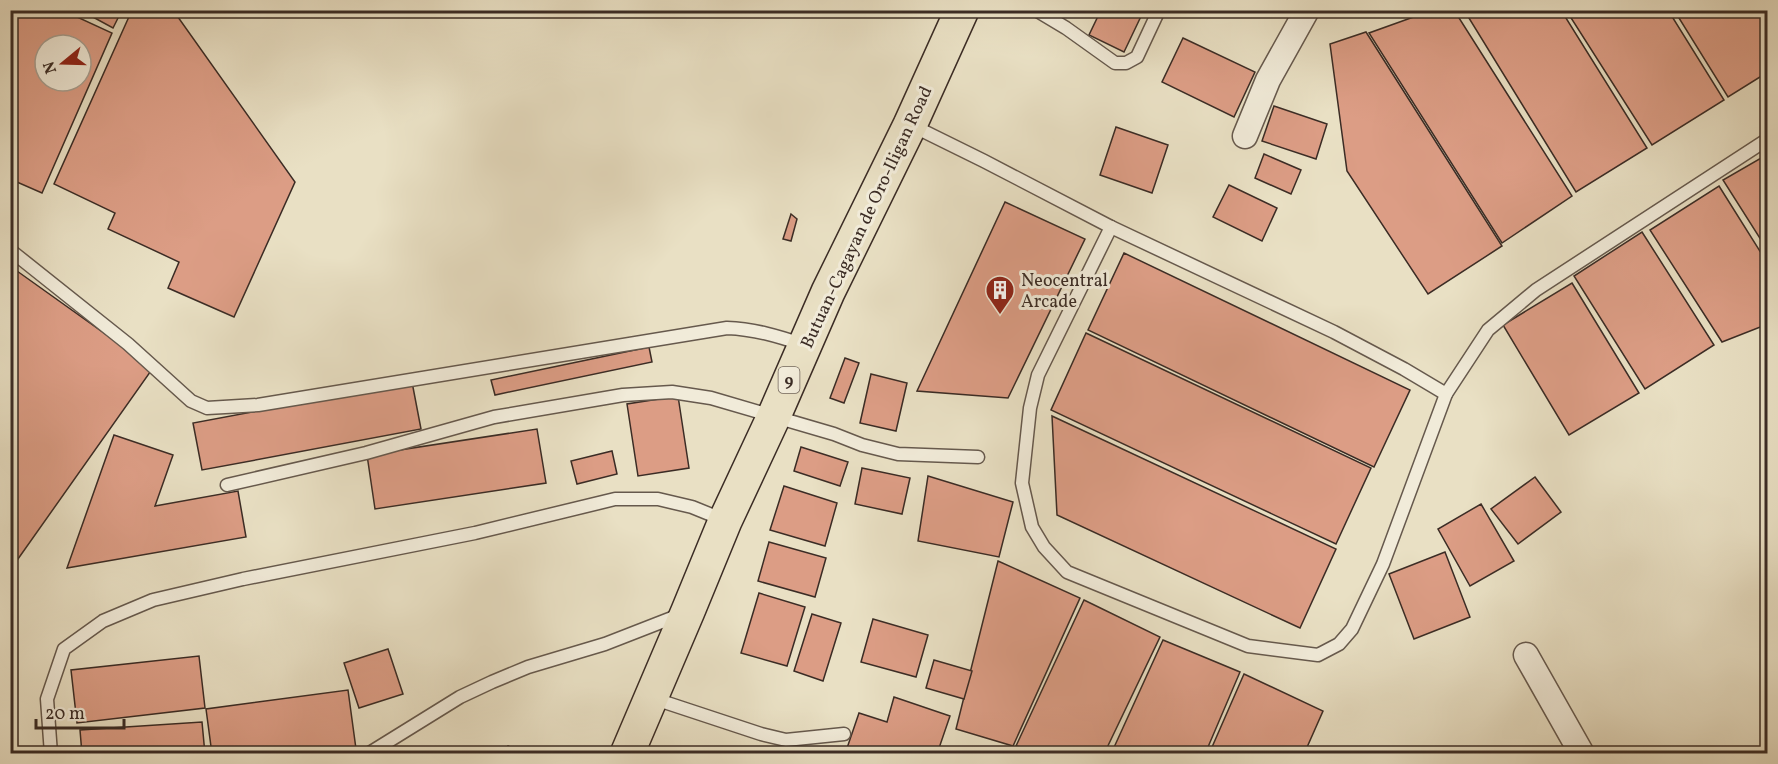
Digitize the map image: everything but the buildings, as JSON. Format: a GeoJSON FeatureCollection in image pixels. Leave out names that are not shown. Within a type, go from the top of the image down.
{"type":"FeatureCollection","features":[{"type":"Feature","properties":{"kind":"highway","name":"Butuan-Cagayan de Oro-Iligan Road"},"geometry":{"type":"LineString","coordinates":[[627,753],[725,521],[828,292],[910,124],[962,10]]}},
{"type":"Feature","properties":{"kind":"street"},"geometry":{"type":"LineString","coordinates":[[1245,136],[1268,80],[1307,10]]}},
{"type":"Feature","properties":{"kind":"street"},"geometry":{"type":"LineString","coordinates":[[1526,655],[1582,753]]}},
{"type":"Feature","properties":{"kind":"lane"},"geometry":{"type":"LineString","coordinates":[[1036,10],[1115,63],[1126,63],[1137,57],[1159,10]]}},
{"type":"Feature","properties":{"kind":"lane"},"geometry":{"type":"LineString","coordinates":[[910,124],[1111,227],[1334,332],[1446,394]]}},
{"type":"Feature","properties":{"kind":"lane"},"geometry":{"type":"LineString","coordinates":[[1111,227],[1038,375],[1030,408],[1022,483],[1032,527],[1044,547],[1068,572],[1248,646],[1318,655],[1339,644],[1352,629],[1383,564],[1446,394],[1488,330],[1536,290],[1767,139]]}},
{"type":"Feature","properties":{"kind":"lane"},"geometry":{"type":"LineString","coordinates":[[10,250],[128,344],[191,401],[207,408],[258,405],[727,328],[749,329],[778,335],[805,345]]}},
{"type":"Feature","properties":{"kind":"lane"},"geometry":{"type":"LineString","coordinates":[[227,485],[356,455],[494,417],[623,395],[672,392],[711,398],[898,454],[978,457]]}},
{"type":"Feature","properties":{"kind":"lane"},"geometry":{"type":"LineString","coordinates":[[51,753],[47,699],[64,649],[103,621],[153,600],[243,579],[475,533],[615,499],[658,499],[693,507],[725,521]]}},
{"type":"Feature","properties":{"kind":"lane"},"geometry":{"type":"LineString","coordinates":[[368,753],[460,697],[492,682],[528,667],[605,644],[688,611]]}},
{"type":"Feature","properties":{"kind":"lane"},"geometry":{"type":"LineString","coordinates":[[651,697],[761,734],[786,740],[844,734]]}},
{"type":"Feature","properties":{"kind":"place","name":"Neocentral Arcade"},"geometry":{"type":"Point","coordinates":[1000,316]}}]}
